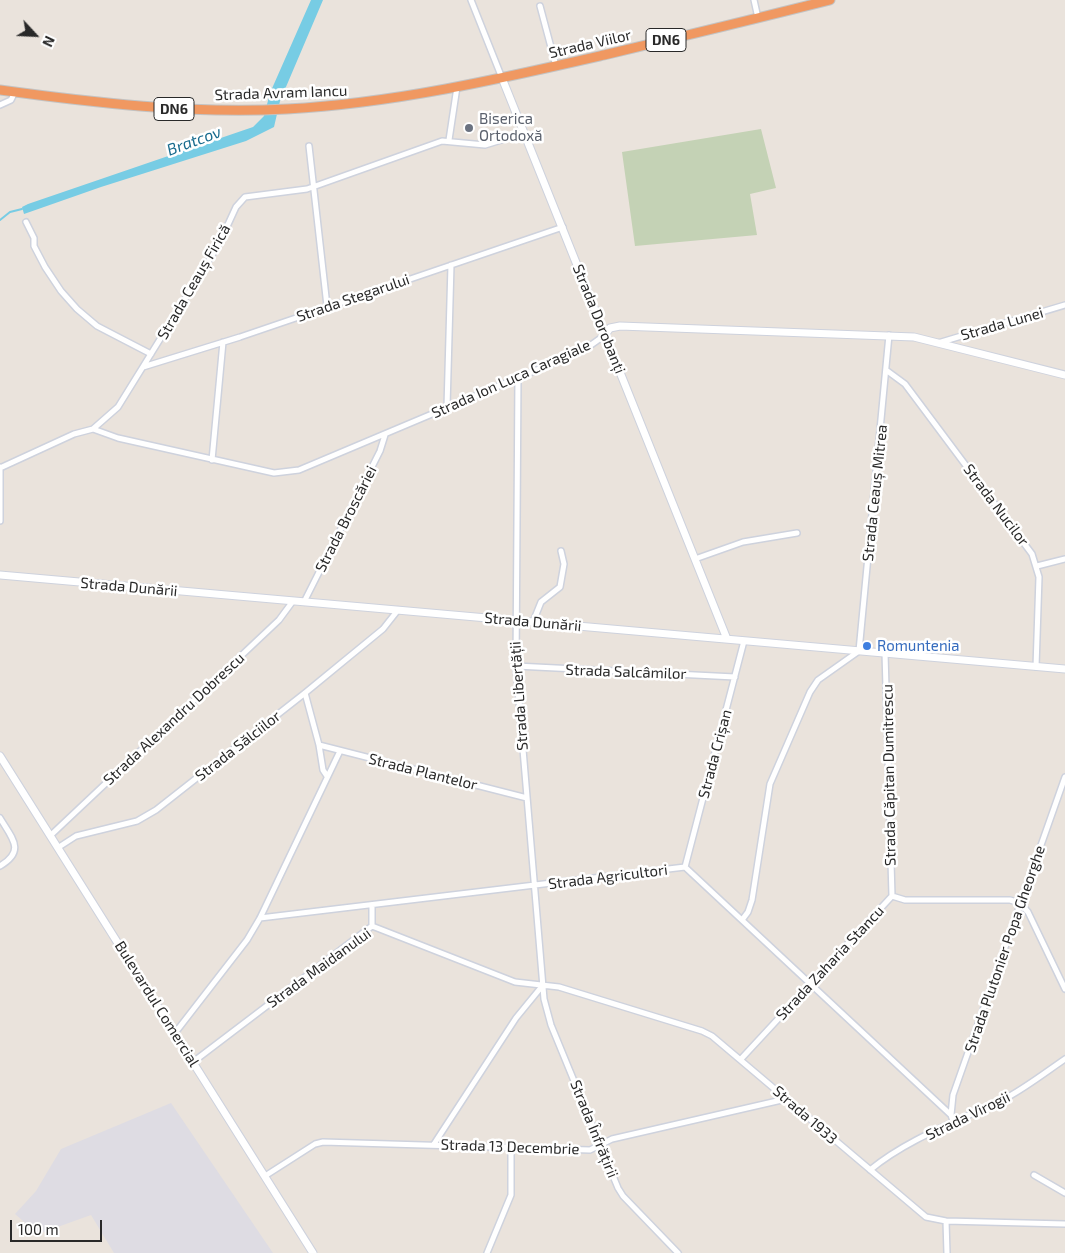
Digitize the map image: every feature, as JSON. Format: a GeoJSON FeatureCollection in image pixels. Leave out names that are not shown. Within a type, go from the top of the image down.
{"type":"FeatureCollection","features":[{"type":"Feature","properties":{"kind":"highway","name":"Strada Viilor"},"geometry":{"type":"LineString","coordinates":[[502,78],[758,19],[830,0]]}},
{"type":"Feature","properties":{"kind":"highway","name":"Strada Avram Iancu"},"geometry":{"type":"LineString","coordinates":[[0,90],[149,107],[252,110],[367,102],[502,78]]}},
{"type":"Feature","properties":{"kind":"main road","name":"Strada Dorobanți"},"geometry":{"type":"LineString","coordinates":[[502,78],[727,639]]}},
{"type":"Feature","properties":{"kind":"main road","name":"Strada Ion Luca Caragiale"},"geometry":{"type":"LineString","coordinates":[[604,335],[610,328],[620,326],[914,337],[1065,375]]}},
{"type":"Feature","properties":{"kind":"main road","name":"Strada Dunării"},"geometry":{"type":"LineString","coordinates":[[0,575],[1065,669]]}},
{"type":"Feature","properties":{"kind":"main road","name":"Bulevardul Comercial"},"geometry":{"type":"LineString","coordinates":[[0,756],[313,1253]]}},
{"type":"Feature","properties":{"kind":"street","name":"Strada Dorobanți"},"geometry":{"type":"LineString","coordinates":[[471,0],[502,78]]}},
{"type":"Feature","properties":{"kind":"street"},"geometry":{"type":"LineString","coordinates":[[754,0],[758,19]]}},
{"type":"Feature","properties":{"kind":"street"},"geometry":{"type":"LineString","coordinates":[[540,6],[556,66]]}},
{"type":"Feature","properties":{"kind":"street"},"geometry":{"type":"LineString","coordinates":[[449,140],[458,87]]}},
{"type":"Feature","properties":{"kind":"street"},"geometry":{"type":"LineString","coordinates":[[0,105],[11,100],[14,92]]}},
{"type":"Feature","properties":{"kind":"street","name":"Strada Ceauș Firică"},"geometry":{"type":"LineString","coordinates":[[93,429],[118,407],[219,244],[240,201],[251,194],[295,191],[313,187],[398,156],[449,140],[485,145],[524,133]]}},
{"type":"Feature","properties":{"kind":"street"},"geometry":{"type":"LineString","coordinates":[[309,146],[327,306]]}},
{"type":"Feature","properties":{"kind":"street"},"geometry":{"type":"LineString","coordinates":[[26,222],[33,234],[34,246],[45,267],[61,291],[77,309],[96,326],[150,354]]}},
{"type":"Feature","properties":{"kind":"street","name":"Strada Stegarului"},"geometry":{"type":"LineString","coordinates":[[143,367],[223,342],[563,227]]}},
{"type":"Feature","properties":{"kind":"street"},"geometry":{"type":"LineString","coordinates":[[447,407],[451,265]]}},
{"type":"Feature","properties":{"kind":"street","name":"Strada Lunei"},"geometry":{"type":"LineString","coordinates":[[938,343],[1065,306]]}},
{"type":"Feature","properties":{"kind":"street","name":"Strada Ion Luca Caragiale"},"geometry":{"type":"LineString","coordinates":[[93,429],[118,438],[274,473],[299,470],[385,435],[518,376],[584,350],[604,335]]}},
{"type":"Feature","properties":{"kind":"street","name":"Strada Ceauș Mitrea"},"geometry":{"type":"LineString","coordinates":[[859,651],[889,335]]}},
{"type":"Feature","properties":{"kind":"street"},"geometry":{"type":"LineString","coordinates":[[212,460],[223,342]]}},
{"type":"Feature","properties":{"kind":"street","name":"Strada Nucilor"},"geometry":{"type":"LineString","coordinates":[[886,370],[905,384],[1024,541],[1037,566],[1036,667]]}},
{"type":"Feature","properties":{"kind":"street","name":"Strada Libertății"},"geometry":{"type":"LineString","coordinates":[[518,376],[516,666],[543,985]]}},
{"type":"Feature","properties":{"kind":"street"},"geometry":{"type":"LineString","coordinates":[[0,521],[0,468],[74,434],[93,429]]}},
{"type":"Feature","properties":{"kind":"street","name":"Strada Broscăriei"},"geometry":{"type":"LineString","coordinates":[[304,602],[380,451],[385,435]]}},
{"type":"Feature","properties":{"kind":"street"},"geometry":{"type":"LineString","coordinates":[[695,559],[743,542],[797,533]]}},
{"type":"Feature","properties":{"kind":"street"},"geometry":{"type":"LineString","coordinates":[[533,622],[541,602],[560,587],[564,564],[561,551]]}},
{"type":"Feature","properties":{"kind":"street"},"geometry":{"type":"LineString","coordinates":[[1037,566],[1065,559]]}},
{"type":"Feature","properties":{"kind":"street","name":"Strada Alexandru Dobrescu"},"geometry":{"type":"LineString","coordinates":[[51,835],[279,620],[293,601]]}},
{"type":"Feature","properties":{"kind":"street","name":"Strada Sălciilor"},"geometry":{"type":"LineString","coordinates":[[59,847],[76,836],[137,821],[156,810],[305,694],[383,629],[398,610]]}},
{"type":"Feature","properties":{"kind":"street","name":"Strada Crișan"},"geometry":{"type":"LineString","coordinates":[[685,867],[744,641]]}},
{"type":"Feature","properties":{"kind":"street"},"geometry":{"type":"LineString","coordinates":[[742,920],[751,906],[770,784],[806,700],[818,680],[859,651]]}},
{"type":"Feature","properties":{"kind":"street","name":"Strada Căpitan Dumitrescu"},"geometry":{"type":"LineString","coordinates":[[885,653],[892,896]]}},
{"type":"Feature","properties":{"kind":"street","name":"Strada Salcâmilor"},"geometry":{"type":"LineString","coordinates":[[516,666],[735,676]]}},
{"type":"Feature","properties":{"kind":"street"},"geometry":{"type":"LineString","coordinates":[[305,694],[319,745],[323,770],[327,776]]}},
{"type":"Feature","properties":{"kind":"street","name":"Strada Plantelor"},"geometry":{"type":"LineString","coordinates":[[319,745],[527,798]]}},
{"type":"Feature","properties":{"kind":"street"},"geometry":{"type":"LineString","coordinates":[[175,1033],[247,940],[260,918],[340,751]]}},
{"type":"Feature","properties":{"kind":"street","name":"Strada Plutonier Popa Gheorghe"},"geometry":{"type":"LineString","coordinates":[[952,1118],[953,1095],[1065,778]]}},
{"type":"Feature","properties":{"kind":"street"},"geometry":{"type":"LineString","coordinates":[[0,818],[15,843],[16,850],[13,856],[0,866]]}},
{"type":"Feature","properties":{"kind":"street","name":"Strada Agricultori"},"geometry":{"type":"LineString","coordinates":[[260,918],[685,867],[952,1118]]}},
{"type":"Feature","properties":{"kind":"street","name":"Strada Zaharia Stancu"},"geometry":{"type":"LineString","coordinates":[[741,1059],[892,896],[905,900],[1010,900],[1020,902]]}},
{"type":"Feature","properties":{"kind":"street"},"geometry":{"type":"LineString","coordinates":[[1020,902],[1028,912],[1065,989]]}},
{"type":"Feature","properties":{"kind":"street"},"geometry":{"type":"LineString","coordinates":[[372,904],[372,926]]}},
{"type":"Feature","properties":{"kind":"street","name":"Strada Maidanului"},"geometry":{"type":"LineString","coordinates":[[194,1062],[372,926],[515,982],[543,985]]}},
{"type":"Feature","properties":{"kind":"street"},"geometry":{"type":"LineString","coordinates":[[434,1144],[527,1003],[543,985]]}},
{"type":"Feature","properties":{"kind":"street","name":"Strada 1933"},"geometry":{"type":"LineString","coordinates":[[543,985],[559,987],[702,1031],[721,1042],[919,1213],[926,1217],[946,1221],[1064,1224]]}},
{"type":"Feature","properties":{"kind":"street","name":"Strada Înfrățirii"},"geometry":{"type":"LineString","coordinates":[[543,985],[551,1025],[623,1196],[678,1253]]}},
{"type":"Feature","properties":{"kind":"street","name":"Strada Virogii"},"geometry":{"type":"LineString","coordinates":[[870,1170],[887,1157],[952,1118],[1015,1093],[1065,1059]]}},
{"type":"Feature","properties":{"kind":"street","name":"Strada 13 Decembrie"},"geometry":{"type":"LineString","coordinates":[[265,1176],[315,1144],[323,1142],[590,1150],[600,1144],[786,1098]]}},
{"type":"Feature","properties":{"kind":"street"},"geometry":{"type":"LineString","coordinates":[[487,1253],[511,1195],[510,1148]]}},
{"type":"Feature","properties":{"kind":"street"},"geometry":{"type":"LineString","coordinates":[[1034,1175],[1065,1193]]}},
{"type":"Feature","properties":{"kind":"street"},"geometry":{"type":"LineString","coordinates":[[1064,1224],[1065,1216]]}},
{"type":"Feature","properties":{"kind":"street"},"geometry":{"type":"LineString","coordinates":[[946,1221],[947,1253]]}},
{"type":"Feature","properties":{"kind":"shaded area"},"geometry":{"type":"Polygon","coordinates":[[[171,1103],[273,1253],[114,1253],[91,1215],[38,1234],[15,1214],[36,1191],[61,1149],[171,1103]]]}},
{"type":"Feature","properties":{"kind":"green space"},"geometry":{"type":"Polygon","coordinates":[[[761,129],[776,188],[750,194],[757,235],[635,246],[622,152],[761,129]]]}},
{"type":"Feature","properties":{"kind":"water"},"geometry":{"type":"Polygon","coordinates":[[[311,0],[323,0],[280,101],[274,127],[246,141],[101,187],[24,214],[22,207],[28,204],[253,127],[264,116],[270,93],[311,0]]]}},
{"type":"Feature","properties":{"kind":"waterway","name":"Bratcov"},"geometry":{"type":"LineString","coordinates":[[0,220],[10,212],[22,209]]}},
{"type":"Feature","properties":{"kind":"place","name":"Biserica Ortodoxă"},"geometry":{"type":"Point","coordinates":[469,128]}},
{"type":"Feature","properties":{"kind":"place","name":"Romuntenia"},"geometry":{"type":"Point","coordinates":[867,646]}}]}
